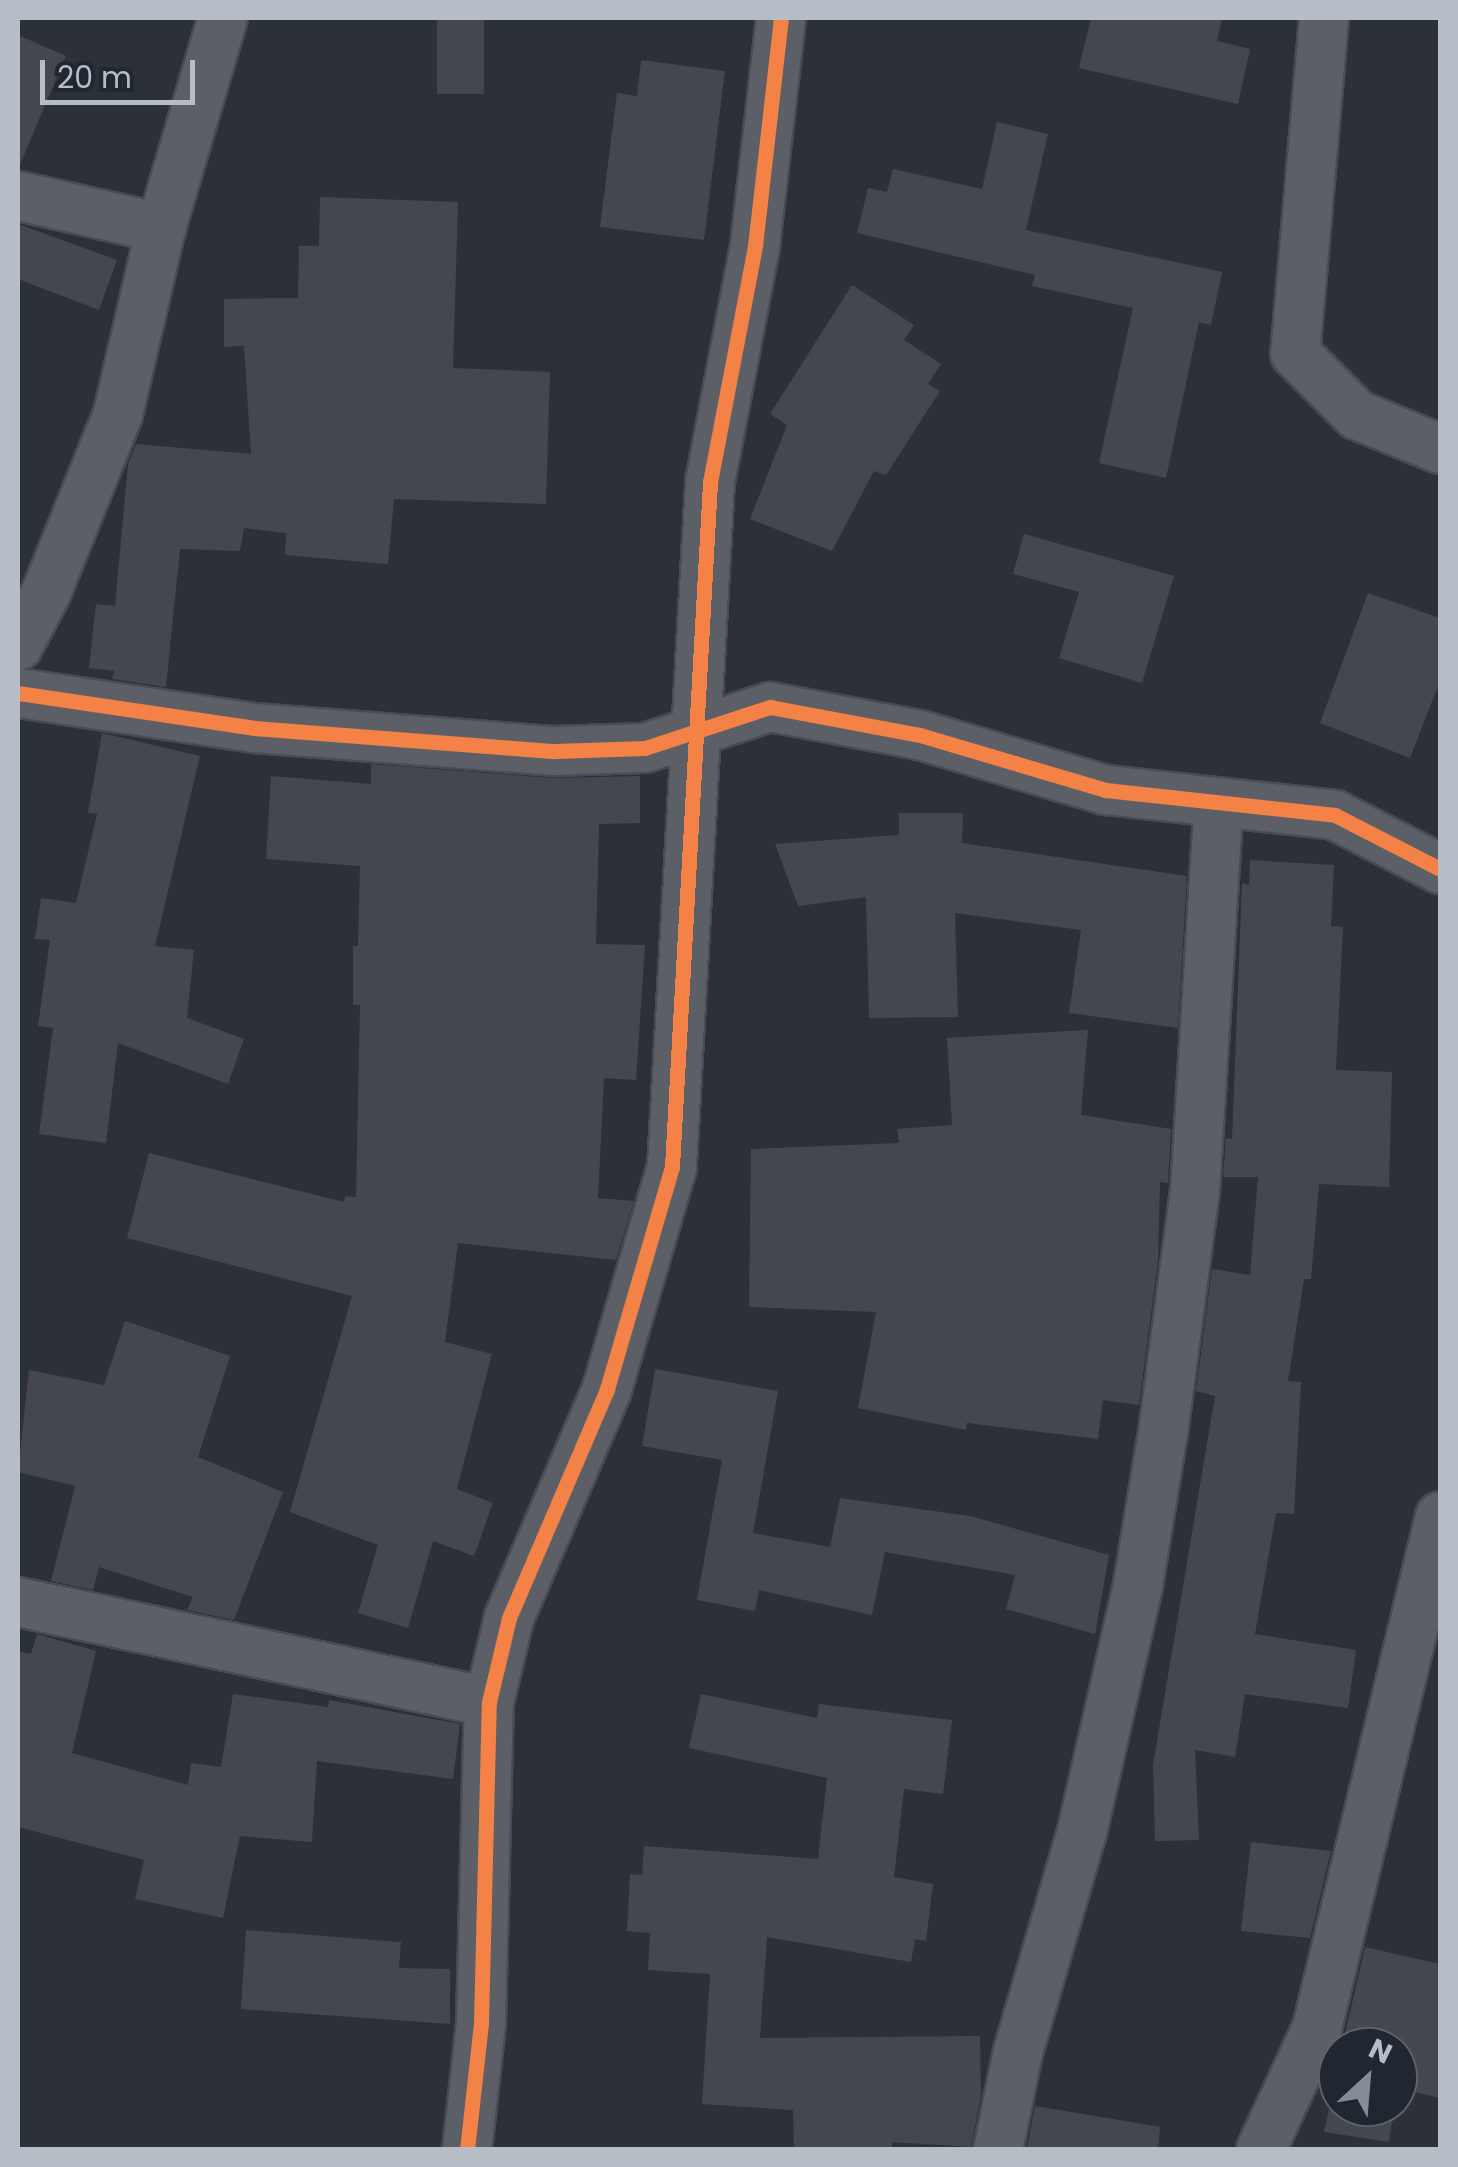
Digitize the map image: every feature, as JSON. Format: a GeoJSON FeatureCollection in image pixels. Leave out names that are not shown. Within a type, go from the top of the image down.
{"type":"FeatureCollection","features":[{"type":"Feature","properties":{"kind":"street"},"geometry":{"type":"LineString","coordinates":[[18,646],[46,593],[118,414],[161,228],[224,18]]}},
{"type":"Feature","properties":{"kind":"street"},"geometry":{"type":"LineString","coordinates":[[467,2150],[482,2023],[489,1702],[509,1618],[607,1390],[672,1168],[687,829],[701,734],[710,482],[756,246],[781,18]]}},
{"type":"Feature","properties":{"kind":"street"},"geometry":{"type":"LineString","coordinates":[[1324,18],[1295,352],[1357,415],[1440,449]]}},
{"type":"Feature","properties":{"kind":"street"},"geometry":{"type":"LineString","coordinates":[[18,196],[161,228]]}},
{"type":"Feature","properties":{"kind":"street"},"geometry":{"type":"LineString","coordinates":[[18,693],[254,728],[555,751],[645,748],[701,734],[770,708],[920,735],[1106,790],[1335,815],[1440,869]]}},
{"type":"Feature","properties":{"kind":"street"},"geometry":{"type":"LineString","coordinates":[[998,2150],[1018,2052],[1082,1832],[1138,1585],[1163,1434],[1196,1190],[1218,804]]}},
{"type":"Feature","properties":{"kind":"street"},"geometry":{"type":"LineString","coordinates":[[1261,2150],[1317,2028],[1368,1840],[1440,1516]]}},
{"type":"Feature","properties":{"kind":"street"},"geometry":{"type":"LineString","coordinates":[[18,1602],[489,1702]]}},
{"type":"Feature","properties":{"kind":"building"},"geometry":{"type":"Polygon","coordinates":[[[437,18],[484,18],[484,94],[437,94],[437,18]]]}},
{"type":"Feature","properties":{"kind":"building"},"geometry":{"type":"Polygon","coordinates":[[[1091,18],[1222,18],[1217,41],[1250,49],[1238,104],[1079,68],[1091,18]]]}},
{"type":"Feature","properties":{"kind":"building"},"geometry":{"type":"Polygon","coordinates":[[[18,35],[66,56],[18,169],[18,35]]]}},
{"type":"Feature","properties":{"kind":"building"},"geometry":{"type":"Polygon","coordinates":[[[641,60],[725,71],[704,240],[600,227],[617,93],[637,96],[641,60]]]}},
{"type":"Feature","properties":{"kind":"building"},"geometry":{"type":"Polygon","coordinates":[[[997,122],[1048,134],[1026,230],[1222,272],[1211,325],[1199,322],[1166,478],[1099,463],[1133,308],[1032,286],[1035,275],[857,233],[868,188],[887,192],[893,169],[982,189],[997,122]]]}},
{"type":"Feature","properties":{"kind":"building"},"geometry":{"type":"Polygon","coordinates":[[[320,197],[458,202],[453,368],[550,372],[546,504],[394,499],[388,564],[285,555],[286,533],[244,528],[240,551],[180,549],[166,687],[112,679],[114,671],[89,668],[96,604],[115,606],[128,464],[136,444],[251,454],[244,346],[224,347],[224,299],[298,298],[299,246],[319,246],[320,197]]]}},
{"type":"Feature","properties":{"kind":"building"},"geometry":{"type":"Polygon","coordinates":[[[18,224],[117,260],[99,310],[18,279],[18,224]]]}},
{"type":"Feature","properties":{"kind":"building"},"geometry":{"type":"Polygon","coordinates":[[[852,285],[914,325],[904,340],[941,364],[928,384],[940,391],[886,475],[874,471],[832,551],[750,519],[787,425],[770,414],[852,285]]]}},
{"type":"Feature","properties":{"kind":"building"},"geometry":{"type":"Polygon","coordinates":[[[1024,534],[1174,576],[1142,683],[1059,658],[1079,592],[1013,574],[1024,534]]]}},
{"type":"Feature","properties":{"kind":"building"},"geometry":{"type":"Polygon","coordinates":[[[1368,593],[1440,618],[1440,681],[1410,758],[1320,723],[1368,593]]]}},
{"type":"Feature","properties":{"kind":"building"},"geometry":{"type":"Polygon","coordinates":[[[102,733],[200,756],[155,946],[194,950],[187,1018],[244,1039],[228,1084],[118,1043],[106,1143],[39,1134],[53,1028],[38,1026],[50,940],[35,939],[41,898],[76,903],[97,814],[88,813],[102,733]]]}},
{"type":"Feature","properties":{"kind":"building"},"geometry":{"type":"Polygon","coordinates":[[[371,764],[553,778],[640,776],[640,823],[599,824],[596,944],[645,945],[636,1080],[604,1078],[598,1198],[634,1201],[616,1260],[458,1243],[445,1342],[492,1354],[457,1489],[493,1503],[474,1556],[433,1541],[408,1628],[358,1613],[378,1545],[290,1512],[352,1296],[127,1238],[149,1153],[344,1202],[345,1196],[356,1197],[360,1005],[353,1005],[353,946],[358,946],[360,866],[266,859],[271,776],[371,784],[371,764]]]}},
{"type":"Feature","properties":{"kind":"building"},"geometry":{"type":"Polygon","coordinates":[[[899,813],[963,813],[962,843],[1187,876],[1178,1028],[1069,1013],[1081,930],[955,913],[958,1017],[869,1018],[866,897],[798,906],[775,844],[899,835],[899,813]]]}},
{"type":"Feature","properties":{"kind":"building"},"geometry":{"type":"Polygon","coordinates":[[[1250,860],[1334,865],[1331,926],[1343,927],[1336,1070],[1392,1072],[1389,1187],[1319,1184],[1311,1279],[1304,1279],[1288,1381],[1301,1382],[1294,1514],[1276,1513],[1255,1634],[1356,1650],[1348,1708],[1245,1694],[1235,1757],[1195,1750],[1199,1840],[1155,1841],[1153,1765],[1215,1396],[1196,1391],[1212,1269],[1250,1275],[1258,1177],[1223,1177],[1226,1138],[1232,1139],[1242,883],[1249,885],[1250,860]]]}},
{"type":"Feature","properties":{"kind":"building"},"geometry":{"type":"Polygon","coordinates":[[[1088,1030],[1081,1115],[1171,1129],[1168,1183],[1160,1182],[1158,1261],[1139,1405],[1103,1400],[1098,1439],[967,1423],[966,1430],[858,1408],[876,1312],[749,1307],[751,1149],[899,1143],[897,1129],[952,1125],[947,1038],[1088,1030]]]}},
{"type":"Feature","properties":{"kind":"building"},"geometry":{"type":"Polygon","coordinates":[[[125,1321],[230,1356],[198,1457],[283,1492],[234,1620],[187,1610],[193,1597],[99,1567],[93,1590],[51,1581],[75,1486],[18,1472],[29,1370],[104,1385],[125,1321]]]}},
{"type":"Feature","properties":{"kind":"building"},"geometry":{"type":"Polygon","coordinates":[[[655,1369],[778,1391],[753,1533],[830,1547],[840,1498],[970,1516],[1109,1555],[1095,1634],[1006,1609],[1015,1575],[885,1552],[872,1615],[759,1590],[755,1611],[697,1600],[722,1460],[642,1446],[655,1369]]]}},
{"type":"Feature","properties":{"kind":"building"},"geometry":{"type":"Polygon","coordinates":[[[37,1634],[96,1651],[72,1753],[188,1785],[191,1763],[221,1767],[233,1694],[328,1707],[329,1700],[460,1724],[453,1779],[317,1761],[312,1842],[240,1836],[223,1918],[135,1899],[144,1860],[18,1827],[18,1651],[31,1654],[37,1634]]]}},
{"type":"Feature","properties":{"kind":"building"},"geometry":{"type":"Polygon","coordinates":[[[701,1694],[817,1718],[819,1704],[952,1720],[943,1794],[904,1789],[894,1877],[933,1884],[926,1941],[915,1939],[911,1962],[767,1937],[760,2038],[980,2036],[981,2096],[971,2147],[892,2142],[892,2148],[794,2150],[793,2110],[702,2104],[710,1974],[648,1970],[650,1933],[627,1931],[630,1874],[642,1875],[644,1846],[818,1859],[827,1778],[689,1748],[701,1694]]]}},
{"type":"Feature","properties":{"kind":"building"},"geometry":{"type":"Polygon","coordinates":[[[1251,1842],[1331,1851],[1310,1938],[1241,1931],[1251,1842]]]}},
{"type":"Feature","properties":{"kind":"building"},"geometry":{"type":"Polygon","coordinates":[[[246,1930],[401,1942],[399,1968],[450,1969],[450,2024],[241,2009],[246,1930]]]}},
{"type":"Feature","properties":{"kind":"building"},"geometry":{"type":"Polygon","coordinates":[[[1365,1947],[1440,1964],[1440,2098],[1418,2093],[1418,2027],[1347,2027],[1365,1947]]]}},
{"type":"Feature","properties":{"kind":"building"},"geometry":{"type":"Polygon","coordinates":[[[1035,2106],[1160,2127],[1158,2150],[1027,2148],[1035,2106]]]}},
{"type":"Feature","properties":{"kind":"building"},"geometry":{"type":"Polygon","coordinates":[[[1325,2127],[1391,2127],[1389,2142],[1324,2132],[1325,2127]]]}},
{"type":"Feature","properties":{"kind":"cycle path"},"geometry":{"type":"LineString","coordinates":[[467,2150],[481,2023],[489,1702],[509,1618],[607,1389],[672,1167],[710,482],[755,246],[781,18]]}},
{"type":"Feature","properties":{"kind":"cycle path"},"geometry":{"type":"LineString","coordinates":[[18,693],[254,728],[555,751],[645,748],[770,707],[920,735],[1106,790],[1335,815],[1440,869]]}}]}
